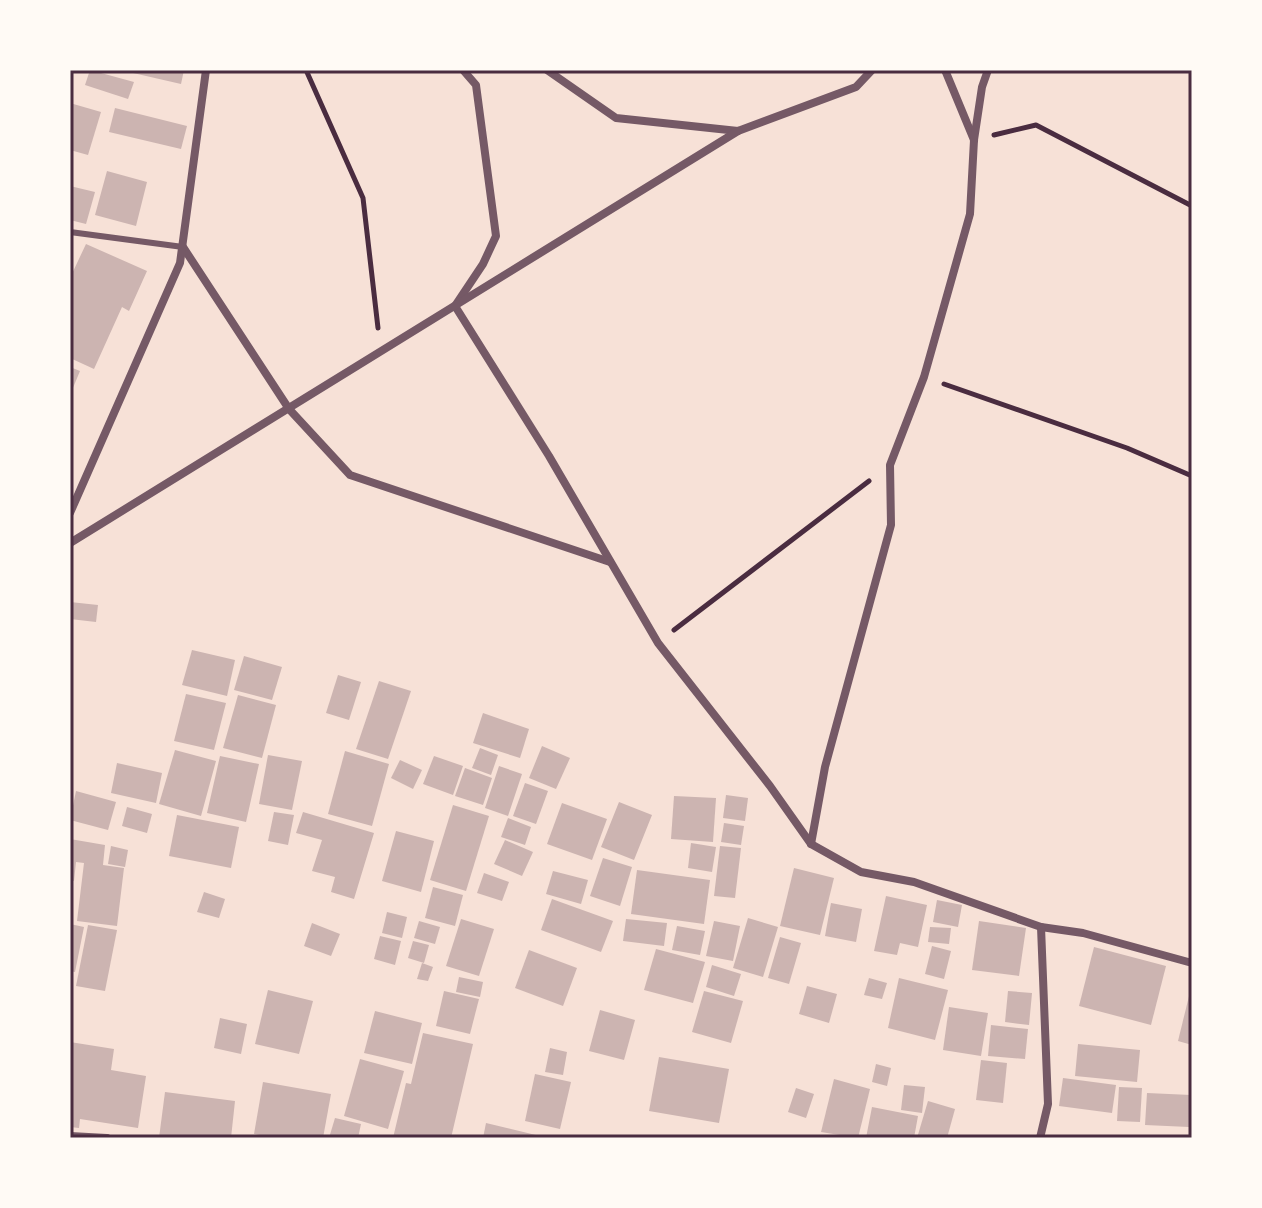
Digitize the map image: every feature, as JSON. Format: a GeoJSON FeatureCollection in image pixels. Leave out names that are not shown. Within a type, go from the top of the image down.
{"type":"FeatureCollection","features":[{"type":"Feature","properties":{"kind":"street"},"geometry":{"type":"LineString","coordinates":[[70,513],[180,263],[206,70]]}},
{"type":"Feature","properties":{"kind":"street"},"geometry":{"type":"LineString","coordinates":[[455,306],[483,264],[496,236],[476,85],[463,70]]}},
{"type":"Feature","properties":{"kind":"street"},"geometry":{"type":"LineString","coordinates":[[547,70],[616,118],[738,131]]}},
{"type":"Feature","properties":{"kind":"street"},"geometry":{"type":"LineString","coordinates":[[70,543],[738,131],[856,87],[872,70]]}},
{"type":"Feature","properties":{"kind":"street"},"geometry":{"type":"LineString","coordinates":[[945,70],[974,140]]}},
{"type":"Feature","properties":{"kind":"street"},"geometry":{"type":"LineString","coordinates":[[811,844],[825,767],[891,525],[890,465],[924,377],[970,214],[974,140],[982,87],[988,70]]}},
{"type":"Feature","properties":{"kind":"street"},"geometry":{"type":"LineString","coordinates":[[183,247],[289,409],[350,475],[611,562]]}},
{"type":"Feature","properties":{"kind":"street"},"geometry":{"type":"LineString","coordinates":[[455,306],[549,456],[658,643],[770,786],[811,844],[861,872],[914,882],[1041,927],[1083,933],[1192,963]]}},
{"type":"Feature","properties":{"kind":"street"},"geometry":{"type":"LineString","coordinates":[[1040,1138],[1048,1104],[1041,927]]}},
{"type":"Feature","properties":{"kind":"street"},"geometry":{"type":"LineString","coordinates":[[70,1136],[107,1138]]}},
{"type":"Feature","properties":{"kind":"lane"},"geometry":{"type":"LineString","coordinates":[[70,232],[183,247]]}},
{"type":"Feature","properties":{"kind":"path"},"geometry":{"type":"LineString","coordinates":[[306,70],[363,198],[381,353]]}},
{"type":"Feature","properties":{"kind":"path"},"geometry":{"type":"LineString","coordinates":[[974,140],[1036,125],[1192,206]]}},
{"type":"Feature","properties":{"kind":"path"},"geometry":{"type":"LineString","coordinates":[[924,377],[1127,448],[1192,476]]}},
{"type":"Feature","properties":{"kind":"path"},"geometry":{"type":"LineString","coordinates":[[658,643],[890,465]]}},
{"type":"Feature","properties":{"kind":"building"},"geometry":{"type":"Polygon","coordinates":[[[90,70],[134,82],[128,99],[85,85],[90,70]]]}},
{"type":"Feature","properties":{"kind":"building"},"geometry":{"type":"Polygon","coordinates":[[[120,70],[184,70],[181,84],[120,70]]]}},
{"type":"Feature","properties":{"kind":"building"},"geometry":{"type":"Polygon","coordinates":[[[70,103],[101,112],[88,155],[70,150],[70,103]]]}},
{"type":"Feature","properties":{"kind":"building"},"geometry":{"type":"Polygon","coordinates":[[[115,108],[187,126],[181,149],[109,132],[115,108]]]}},
{"type":"Feature","properties":{"kind":"building"},"geometry":{"type":"Polygon","coordinates":[[[107,171],[147,182],[136,226],[95,215],[107,171]]]}},
{"type":"Feature","properties":{"kind":"building"},"geometry":{"type":"Polygon","coordinates":[[[70,186],[95,192],[86,224],[70,220],[70,186]]]}},
{"type":"Feature","properties":{"kind":"building"},"geometry":{"type":"Polygon","coordinates":[[[86,244],[147,271],[129,311],[122,307],[94,369],[70,358],[70,278],[86,244]]]}},
{"type":"Feature","properties":{"kind":"building"},"geometry":{"type":"Polygon","coordinates":[[[70,367],[80,371],[70,395],[70,367]]]}},
{"type":"Feature","properties":{"kind":"building"},"geometry":{"type":"Polygon","coordinates":[[[70,602],[98,605],[96,622],[70,619],[70,602]]]}},
{"type":"Feature","properties":{"kind":"building"},"geometry":{"type":"Polygon","coordinates":[[[192,650],[235,660],[227,696],[182,685],[192,650]]]}},
{"type":"Feature","properties":{"kind":"building"},"geometry":{"type":"Polygon","coordinates":[[[244,656],[282,667],[272,700],[234,690],[244,656]]]}},
{"type":"Feature","properties":{"kind":"building"},"geometry":{"type":"Polygon","coordinates":[[[338,675],[361,682],[349,720],[326,713],[338,675]]]}},
{"type":"Feature","properties":{"kind":"building"},"geometry":{"type":"Polygon","coordinates":[[[379,681],[411,691],[388,759],[356,749],[379,681]]]}},
{"type":"Feature","properties":{"kind":"building"},"geometry":{"type":"Polygon","coordinates":[[[186,694],[226,703],[214,750],[174,741],[186,694]]]}},
{"type":"Feature","properties":{"kind":"building"},"geometry":{"type":"Polygon","coordinates":[[[238,695],[276,705],[262,758],[223,748],[238,695]]]}},
{"type":"Feature","properties":{"kind":"building"},"geometry":{"type":"Polygon","coordinates":[[[483,713],[529,729],[520,758],[473,743],[483,713]]]}},
{"type":"Feature","properties":{"kind":"building"},"geometry":{"type":"Polygon","coordinates":[[[542,746],[570,758],[556,789],[529,778],[542,746]]]}},
{"type":"Feature","properties":{"kind":"building"},"geometry":{"type":"Polygon","coordinates":[[[480,748],[498,755],[491,775],[472,768],[480,748]]]}},
{"type":"Feature","properties":{"kind":"building"},"geometry":{"type":"Polygon","coordinates":[[[175,750],[216,761],[201,816],[159,804],[175,750]]]}},
{"type":"Feature","properties":{"kind":"building"},"geometry":{"type":"Polygon","coordinates":[[[345,751],[389,764],[372,826],[328,814],[345,751]]]}},
{"type":"Feature","properties":{"kind":"building"},"geometry":{"type":"Polygon","coordinates":[[[268,755],[302,761],[292,810],[259,804],[268,755]]]}},
{"type":"Feature","properties":{"kind":"building"},"geometry":{"type":"Polygon","coordinates":[[[220,756],[259,764],[246,822],[207,813],[220,756]]]}},
{"type":"Feature","properties":{"kind":"building"},"geometry":{"type":"Polygon","coordinates":[[[434,756],[463,766],[453,795],[423,784],[434,756]]]}},
{"type":"Feature","properties":{"kind":"building"},"geometry":{"type":"Polygon","coordinates":[[[400,760],[422,770],[413,789],[391,778],[400,760]]]}},
{"type":"Feature","properties":{"kind":"building"},"geometry":{"type":"Polygon","coordinates":[[[117,763],[162,773],[156,803],[111,793],[117,763]]]}},
{"type":"Feature","properties":{"kind":"building"},"geometry":{"type":"Polygon","coordinates":[[[499,766],[522,774],[508,816],[485,808],[499,766]]]}},
{"type":"Feature","properties":{"kind":"building"},"geometry":{"type":"Polygon","coordinates":[[[465,768],[492,778],[483,805],[455,796],[465,768]]]}},
{"type":"Feature","properties":{"kind":"building"},"geometry":{"type":"Polygon","coordinates":[[[525,783],[548,791],[536,824],[513,816],[525,783]]]}},
{"type":"Feature","properties":{"kind":"building"},"geometry":{"type":"Polygon","coordinates":[[[76,791],[116,802],[108,830],[70,820],[76,791]]]}},
{"type":"Feature","properties":{"kind":"building"},"geometry":{"type":"Polygon","coordinates":[[[726,795],[748,798],[745,821],[723,818],[726,795]]]}},
{"type":"Feature","properties":{"kind":"building"},"geometry":{"type":"Polygon","coordinates":[[[674,796],[716,798],[713,842],[671,839],[674,796]]]}},
{"type":"Feature","properties":{"kind":"building"},"geometry":{"type":"Polygon","coordinates":[[[619,802],[652,815],[634,860],[601,847],[619,802]]]}},
{"type":"Feature","properties":{"kind":"building"},"geometry":{"type":"Polygon","coordinates":[[[562,803],[607,819],[592,860],[547,844],[562,803]]]}},
{"type":"Feature","properties":{"kind":"building"},"geometry":{"type":"Polygon","coordinates":[[[453,805],[489,816],[466,891],[430,880],[453,805]]]}},
{"type":"Feature","properties":{"kind":"building"},"geometry":{"type":"Polygon","coordinates":[[[127,807],[152,814],[147,833],[122,826],[127,807]]]}},
{"type":"Feature","properties":{"kind":"building"},"geometry":{"type":"Polygon","coordinates":[[[274,812],[294,815],[288,845],[268,841],[274,812]]]}},
{"type":"Feature","properties":{"kind":"building"},"geometry":{"type":"Polygon","coordinates":[[[303,812],[374,833],[354,899],[331,892],[335,877],[312,871],[322,840],[296,833],[303,812]]]}},
{"type":"Feature","properties":{"kind":"building"},"geometry":{"type":"Polygon","coordinates":[[[177,815],[239,827],[231,868],[169,856],[177,815]]]}},
{"type":"Feature","properties":{"kind":"building"},"geometry":{"type":"Polygon","coordinates":[[[508,818],[531,827],[525,845],[501,837],[508,818]]]}},
{"type":"Feature","properties":{"kind":"building"},"geometry":{"type":"Polygon","coordinates":[[[724,823],[744,826],[741,845],[721,842],[724,823]]]}},
{"type":"Feature","properties":{"kind":"building"},"geometry":{"type":"Polygon","coordinates":[[[396,831],[434,841],[421,892],[382,881],[396,831]]]}},
{"type":"Feature","properties":{"kind":"building"},"geometry":{"type":"Polygon","coordinates":[[[70,839],[105,845],[103,865],[124,868],[117,926],[77,921],[84,863],[76,862],[74,881],[70,880],[70,839]]]}},
{"type":"Feature","properties":{"kind":"building"},"geometry":{"type":"Polygon","coordinates":[[[505,840],[533,852],[522,876],[494,864],[505,840]]]}},
{"type":"Feature","properties":{"kind":"building"},"geometry":{"type":"Polygon","coordinates":[[[691,843],[716,847],[712,872],[688,868],[691,843]]]}},
{"type":"Feature","properties":{"kind":"building"},"geometry":{"type":"Polygon","coordinates":[[[111,846],[128,850],[125,867],[108,864],[111,846]]]}},
{"type":"Feature","properties":{"kind":"building"},"geometry":{"type":"Polygon","coordinates":[[[720,846],[741,848],[735,898],[714,896],[720,846]]]}},
{"type":"Feature","properties":{"kind":"building"},"geometry":{"type":"Polygon","coordinates":[[[603,858],[632,867],[620,906],[590,896],[603,858]]]}},
{"type":"Feature","properties":{"kind":"building"},"geometry":{"type":"Polygon","coordinates":[[[794,868],[834,878],[820,935],[780,926],[794,868]]]}},
{"type":"Feature","properties":{"kind":"building"},"geometry":{"type":"Polygon","coordinates":[[[637,870],[710,880],[704,924],[631,914],[637,870]]]}},
{"type":"Feature","properties":{"kind":"building"},"geometry":{"type":"Polygon","coordinates":[[[553,871],[588,880],[581,904],[546,894],[553,871]]]}},
{"type":"Feature","properties":{"kind":"building"},"geometry":{"type":"Polygon","coordinates":[[[484,873],[509,882],[502,901],[477,893],[484,873]]]}},
{"type":"Feature","properties":{"kind":"building"},"geometry":{"type":"Polygon","coordinates":[[[433,887],[463,895],[455,926],[425,918],[433,887]]]}},
{"type":"Feature","properties":{"kind":"building"},"geometry":{"type":"Polygon","coordinates":[[[204,892],[225,899],[219,918],[197,912],[204,892]]]}},
{"type":"Feature","properties":{"kind":"building"},"geometry":{"type":"Polygon","coordinates":[[[886,896],[927,905],[918,947],[900,943],[897,955],[874,951],[886,896]]]}},
{"type":"Feature","properties":{"kind":"building"},"geometry":{"type":"Polygon","coordinates":[[[552,899],[613,921],[601,952],[541,930],[552,899]]]}},
{"type":"Feature","properties":{"kind":"building"},"geometry":{"type":"Polygon","coordinates":[[[937,900],[962,905],[958,927],[933,922],[937,900]]]}},
{"type":"Feature","properties":{"kind":"building"},"geometry":{"type":"Polygon","coordinates":[[[831,903],[862,909],[856,942],[825,936],[831,903]]]}},
{"type":"Feature","properties":{"kind":"building"},"geometry":{"type":"Polygon","coordinates":[[[387,912],[407,917],[402,938],[382,933],[387,912]]]}},
{"type":"Feature","properties":{"kind":"building"},"geometry":{"type":"Polygon","coordinates":[[[748,918],[778,927],[763,977],[733,968],[748,918]]]}},
{"type":"Feature","properties":{"kind":"building"},"geometry":{"type":"Polygon","coordinates":[[[461,919],[494,929],[479,976],[446,966],[461,919]]]}},
{"type":"Feature","properties":{"kind":"building"},"geometry":{"type":"Polygon","coordinates":[[[626,919],[667,923],[664,946],[623,941],[626,919]]]}},
{"type":"Feature","properties":{"kind":"building"},"geometry":{"type":"Polygon","coordinates":[[[419,921],[440,927],[435,944],[414,938],[419,921]]]}},
{"type":"Feature","properties":{"kind":"building"},"geometry":{"type":"Polygon","coordinates":[[[714,921],[740,926],[733,961],[706,956],[714,921]]]}},
{"type":"Feature","properties":{"kind":"building"},"geometry":{"type":"Polygon","coordinates":[[[979,921],[1026,928],[1019,976],[972,970],[979,921]]]}},
{"type":"Feature","properties":{"kind":"building"},"geometry":{"type":"Polygon","coordinates":[[[312,923],[340,934],[331,956],[304,946],[312,923]]]}},
{"type":"Feature","properties":{"kind":"building"},"geometry":{"type":"Polygon","coordinates":[[[70,924],[84,927],[75,972],[70,971],[70,924]]]}},
{"type":"Feature","properties":{"kind":"building"},"geometry":{"type":"Polygon","coordinates":[[[88,925],[117,930],[105,991],[76,986],[88,925]]]}},
{"type":"Feature","properties":{"kind":"building"},"geometry":{"type":"Polygon","coordinates":[[[677,926],[705,931],[700,955],[672,950],[677,926]]]}},
{"type":"Feature","properties":{"kind":"building"},"geometry":{"type":"Polygon","coordinates":[[[930,927],[951,928],[949,944],[928,942],[930,927]]]}},
{"type":"Feature","properties":{"kind":"building"},"geometry":{"type":"Polygon","coordinates":[[[380,936],[401,941],[395,965],[374,959],[380,936]]]}},
{"type":"Feature","properties":{"kind":"building"},"geometry":{"type":"Polygon","coordinates":[[[780,937],[801,943],[789,984],[768,978],[780,937]]]}},
{"type":"Feature","properties":{"kind":"building"},"geometry":{"type":"Polygon","coordinates":[[[413,941],[429,945],[424,963],[408,958],[413,941]]]}},
{"type":"Feature","properties":{"kind":"building"},"geometry":{"type":"Polygon","coordinates":[[[932,946],[951,951],[944,979],[925,974],[932,946]]]}},
{"type":"Feature","properties":{"kind":"building"},"geometry":{"type":"Polygon","coordinates":[[[1094,947],[1166,966],[1151,1025],[1079,1006],[1094,947]]]}},
{"type":"Feature","properties":{"kind":"building"},"geometry":{"type":"Polygon","coordinates":[[[656,949],[705,962],[693,1003],[644,990],[656,949]]]}},
{"type":"Feature","properties":{"kind":"building"},"geometry":{"type":"Polygon","coordinates":[[[529,950],[577,968],[563,1006],[515,988],[529,950]]]}},
{"type":"Feature","properties":{"kind":"building"},"geometry":{"type":"Polygon","coordinates":[[[422,963],[433,967],[428,981],[417,979],[422,963]]]}},
{"type":"Feature","properties":{"kind":"building"},"geometry":{"type":"Polygon","coordinates":[[[712,965],[741,974],[734,996],[706,987],[712,965]]]}},
{"type":"Feature","properties":{"kind":"building"},"geometry":{"type":"Polygon","coordinates":[[[459,977],[483,982],[480,997],[456,992],[459,977]]]}},
{"type":"Feature","properties":{"kind":"building"},"geometry":{"type":"Polygon","coordinates":[[[869,978],[887,983],[882,999],[864,995],[869,978]]]}},
{"type":"Feature","properties":{"kind":"building"},"geometry":{"type":"Polygon","coordinates":[[[899,978],[948,990],[935,1040],[888,1028],[899,978]]]}},
{"type":"Feature","properties":{"kind":"building"},"geometry":{"type":"Polygon","coordinates":[[[807,986],[837,994],[829,1023],[799,1014],[807,986]]]}},
{"type":"Feature","properties":{"kind":"building"},"geometry":{"type":"Polygon","coordinates":[[[1192,989],[1192,1045],[1178,1041],[1192,989]]]}},
{"type":"Feature","properties":{"kind":"building"},"geometry":{"type":"Polygon","coordinates":[[[268,990],[313,1001],[299,1054],[255,1044],[268,990]]]}},
{"type":"Feature","properties":{"kind":"building"},"geometry":{"type":"Polygon","coordinates":[[[444,991],[479,999],[470,1034],[436,1026],[444,991]]]}},
{"type":"Feature","properties":{"kind":"building"},"geometry":{"type":"Polygon","coordinates":[[[704,991],[743,1001],[731,1043],[692,1032],[704,991]]]}},
{"type":"Feature","properties":{"kind":"building"},"geometry":{"type":"Polygon","coordinates":[[[1008,991],[1032,993],[1029,1025],[1005,1022],[1008,991]]]}},
{"type":"Feature","properties":{"kind":"building"},"geometry":{"type":"Polygon","coordinates":[[[949,1007],[988,1013],[981,1056],[943,1050],[949,1007]]]}},
{"type":"Feature","properties":{"kind":"building"},"geometry":{"type":"Polygon","coordinates":[[[600,1010],[635,1020],[624,1060],[589,1051],[600,1010]]]}},
{"type":"Feature","properties":{"kind":"building"},"geometry":{"type":"Polygon","coordinates":[[[375,1011],[422,1023],[412,1064],[364,1053],[375,1011]]]}},
{"type":"Feature","properties":{"kind":"building"},"geometry":{"type":"Polygon","coordinates":[[[220,1018],[247,1024],[241,1054],[214,1048],[220,1018]]]}},
{"type":"Feature","properties":{"kind":"building"},"geometry":{"type":"Polygon","coordinates":[[[991,1025],[1028,1029],[1025,1059],[988,1056],[991,1025]]]}},
{"type":"Feature","properties":{"kind":"building"},"geometry":{"type":"Polygon","coordinates":[[[423,1033],[473,1044],[451,1138],[393,1138],[406,1083],[411,1084],[423,1033]]]}},
{"type":"Feature","properties":{"kind":"building"},"geometry":{"type":"Polygon","coordinates":[[[70,1042],[114,1049],[111,1070],[146,1076],[138,1128],[80,1119],[79,1128],[70,1127],[70,1042]]]}},
{"type":"Feature","properties":{"kind":"building"},"geometry":{"type":"Polygon","coordinates":[[[1078,1044],[1140,1050],[1137,1082],[1075,1076],[1078,1044]]]}},
{"type":"Feature","properties":{"kind":"building"},"geometry":{"type":"Polygon","coordinates":[[[550,1048],[567,1052],[563,1075],[545,1072],[550,1048]]]}},
{"type":"Feature","properties":{"kind":"building"},"geometry":{"type":"Polygon","coordinates":[[[659,1057],[729,1069],[719,1123],[649,1111],[659,1057]]]}},
{"type":"Feature","properties":{"kind":"building"},"geometry":{"type":"Polygon","coordinates":[[[360,1059],[404,1071],[388,1129],[344,1116],[360,1059]]]}},
{"type":"Feature","properties":{"kind":"building"},"geometry":{"type":"Polygon","coordinates":[[[981,1060],[1007,1063],[1003,1103],[976,1100],[981,1060]]]}},
{"type":"Feature","properties":{"kind":"building"},"geometry":{"type":"Polygon","coordinates":[[[876,1064],[891,1068],[887,1086],[872,1082],[876,1064]]]}},
{"type":"Feature","properties":{"kind":"building"},"geometry":{"type":"Polygon","coordinates":[[[535,1074],[571,1082],[560,1129],[525,1121],[535,1074]]]}},
{"type":"Feature","properties":{"kind":"building"},"geometry":{"type":"Polygon","coordinates":[[[1063,1078],[1116,1085],[1112,1113],[1059,1106],[1063,1078]]]}},
{"type":"Feature","properties":{"kind":"building"},"geometry":{"type":"Polygon","coordinates":[[[834,1079],[870,1089],[858,1138],[821,1132],[834,1079]]]}},
{"type":"Feature","properties":{"kind":"building"},"geometry":{"type":"Polygon","coordinates":[[[263,1082],[331,1094],[323,1138],[276,1138],[254,1134],[263,1082]]]}},
{"type":"Feature","properties":{"kind":"building"},"geometry":{"type":"Polygon","coordinates":[[[904,1085],[925,1087],[922,1113],[901,1110],[904,1085]]]}},
{"type":"Feature","properties":{"kind":"building"},"geometry":{"type":"Polygon","coordinates":[[[1119,1087],[1142,1088],[1140,1122],[1117,1121],[1119,1087]]]}},
{"type":"Feature","properties":{"kind":"building"},"geometry":{"type":"Polygon","coordinates":[[[796,1088],[814,1094],[806,1118],[788,1112],[796,1088]]]}},
{"type":"Feature","properties":{"kind":"building"},"geometry":{"type":"Polygon","coordinates":[[[165,1092],[235,1101],[231,1138],[159,1138],[165,1092]]]}},
{"type":"Feature","properties":{"kind":"building"},"geometry":{"type":"Polygon","coordinates":[[[1147,1093],[1191,1095],[1189,1127],[1145,1125],[1147,1093]]]}},
{"type":"Feature","properties":{"kind":"building"},"geometry":{"type":"Polygon","coordinates":[[[928,1101],[955,1109],[947,1138],[917,1138],[928,1101]]]}},
{"type":"Feature","properties":{"kind":"building"},"geometry":{"type":"Polygon","coordinates":[[[872,1107],[918,1116],[914,1138],[901,1135],[901,1138],[866,1138],[872,1107]]]}},
{"type":"Feature","properties":{"kind":"building"},"geometry":{"type":"Polygon","coordinates":[[[335,1118],[361,1124],[358,1138],[329,1138],[335,1118]]]}},
{"type":"Feature","properties":{"kind":"building"},"geometry":{"type":"Polygon","coordinates":[[[486,1123],[544,1137],[544,1138],[483,1138],[486,1123]]]}}]}
